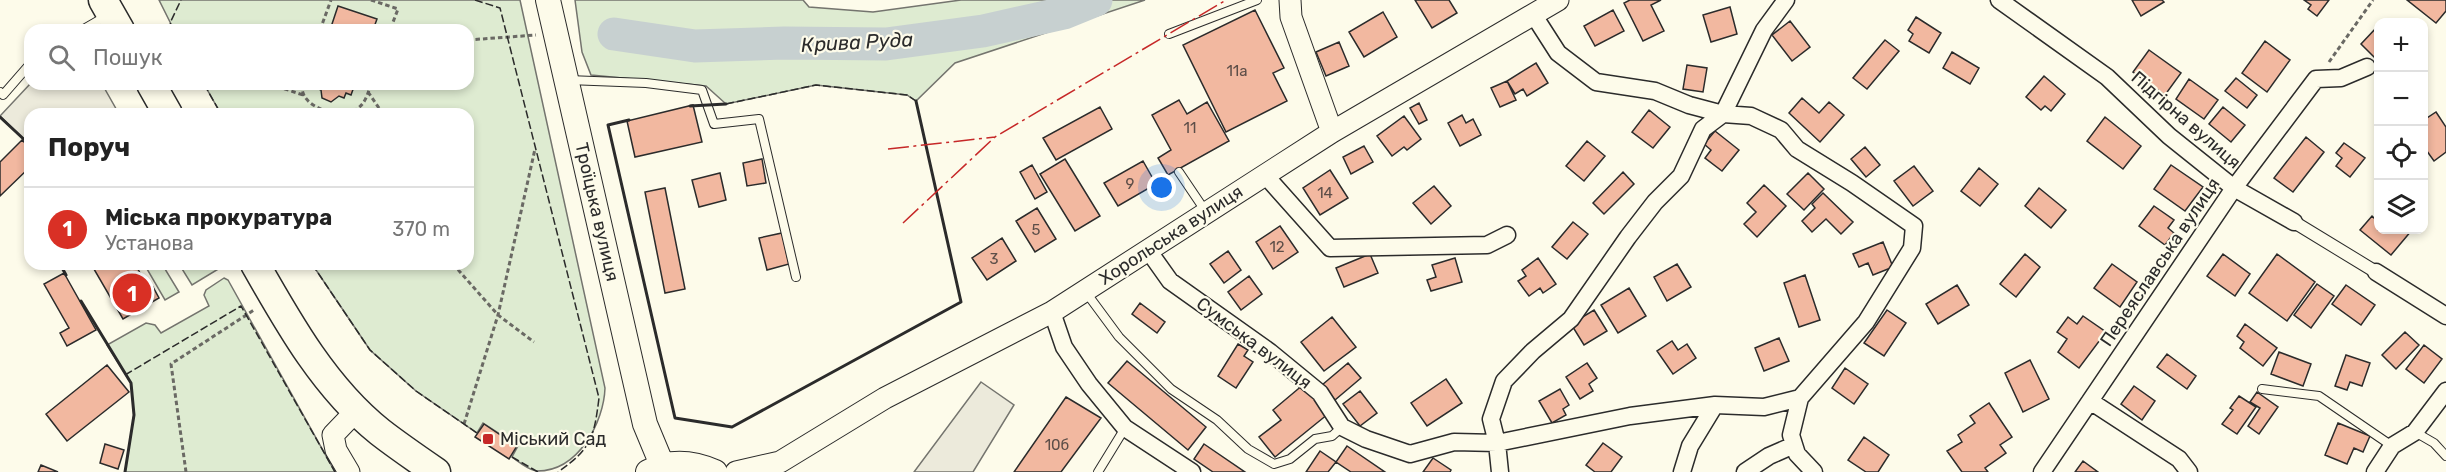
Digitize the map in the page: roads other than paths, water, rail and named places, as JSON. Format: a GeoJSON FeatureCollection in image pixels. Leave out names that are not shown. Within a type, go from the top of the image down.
{"type":"FeatureCollection","features":[{"type":"Feature","properties":{"kind":"highway"},"geometry":{"type":"LineString","coordinates":[[154,90],[165,108]]}},
{"type":"Feature","properties":{"kind":"highway"},"geometry":{"type":"LineString","coordinates":[[258,270],[290,326],[333,384],[379,431],[436,472]]}},
{"type":"Feature","properties":{"kind":"main road","name":"Троїцька вулиця"},"geometry":{"type":"LineString","coordinates":[[548,0],[645,424],[653,470]]}},
{"type":"Feature","properties":{"kind":"main road"},"geometry":{"type":"LineString","coordinates":[[653,470],[687,463],[715,472]]}},
{"type":"Feature","properties":{"kind":"street"},"geometry":{"type":"LineString","coordinates":[[1290,0],[1292,17],[1332,132]]}},
{"type":"Feature","properties":{"kind":"street","name":"Хорольська вулиця"},"geometry":{"type":"LineString","coordinates":[[736,472],[777,467],[885,398],[1052,312],[1332,132],[1557,0]]}},
{"type":"Feature","properties":{"kind":"street"},"geometry":{"type":"LineString","coordinates":[[1500,472],[1497,443],[1491,419],[1504,381],[1533,351],[1570,319],[1628,237],[1656,202],[1681,176],[1703,129],[1723,114],[1764,30],[1786,0]]}},
{"type":"Feature","properties":{"kind":"street","name":"Підгірна вулиця"},"geometry":{"type":"LineString","coordinates":[[1999,0],[2107,77],[2169,136],[2234,188],[2294,222],[2446,316]]}},
{"type":"Feature","properties":{"kind":"street"},"geometry":{"type":"LineString","coordinates":[[1533,14],[1558,53],[1596,82],[1655,92],[1689,105],[1723,114],[1751,116],[1781,130],[1797,149],[1852,183],[1914,226],[1912,248],[1866,322],[1800,398],[1791,435],[1797,454],[1814,472]]}},
{"type":"Feature","properties":{"kind":"street","name":"Переяславська вулиця"},"geometry":{"type":"LineString","coordinates":[[2042,472],[2234,188],[2316,79],[2341,78],[2367,67]]}},
{"type":"Feature","properties":{"kind":"street"},"geometry":{"type":"LineString","coordinates":[[1265,175],[1330,248],[1487,245],[1507,235]]}},
{"type":"Feature","properties":{"kind":"street","name":"Сумська вулиця"},"geometry":{"type":"LineString","coordinates":[[1148,250],[1170,281],[1270,352],[1320,393],[1342,427]]}},
{"type":"Feature","properties":{"kind":"street"},"geometry":{"type":"LineString","coordinates":[[1052,312],[1064,347],[1089,384],[1125,428],[1192,472]]}},
{"type":"Feature","properties":{"kind":"street"},"geometry":{"type":"LineString","coordinates":[[2375,472],[2392,446],[2415,432],[2446,391]]}},
{"type":"Feature","properties":{"kind":"street"},"geometry":{"type":"LineString","coordinates":[[1342,427],[1366,439],[1410,454],[1454,442],[1497,443],[1630,416],[1715,405],[1764,407],[1800,398]]}},
{"type":"Feature","properties":{"kind":"street"},"geometry":{"type":"LineString","coordinates":[[2090,401],[2179,459],[2189,472]]}},
{"type":"Feature","properties":{"kind":"street"},"geometry":{"type":"LineString","coordinates":[[1682,472],[1689,446],[1715,405]]}},
{"type":"Feature","properties":{"kind":"street"},"geometry":{"type":"LineString","coordinates":[[349,472],[336,450],[333,435],[357,410]]}},
{"type":"Feature","properties":{"kind":"street"},"geometry":{"type":"LineString","coordinates":[[1745,472],[1769,456],[1794,445]]}},
{"type":"Feature","properties":{"kind":"lane"},"geometry":{"type":"LineString","coordinates":[[1169,34],[1257,0]]}},
{"type":"Feature","properties":{"kind":"lane"},"geometry":{"type":"LineString","coordinates":[[93,24],[111,14]]}},
{"type":"Feature","properties":{"kind":"lane"},"geometry":{"type":"LineString","coordinates":[[0,92],[3,95],[24,71]]}},
{"type":"Feature","properties":{"kind":"lane"},"geometry":{"type":"LineString","coordinates":[[567,80],[646,83],[702,90],[714,124],[759,119],[796,277]]}},
{"type":"Feature","properties":{"kind":"lane"},"geometry":{"type":"LineString","coordinates":[[1179,172],[1206,212]]}},
{"type":"Feature","properties":{"kind":"lane"},"geometry":{"type":"LineString","coordinates":[[1085,290],[1119,337],[1171,389],[1217,420],[1248,449],[1274,464],[1290,459],[1315,439],[1332,436],[1342,427]]}},
{"type":"Feature","properties":{"kind":"lane"},"geometry":{"type":"LineString","coordinates":[[2262,388],[2319,396],[2392,446]]}},
{"type":"Feature","properties":{"kind":"lane"},"geometry":{"type":"LineString","coordinates":[[1098,472],[1125,428]]}},
{"type":"Feature","properties":{"kind":"lane"},"geometry":{"type":"LineString","coordinates":[[2415,432],[2434,443],[2446,456]]}},
{"type":"Feature","properties":{"kind":"waterway","name":"Крива Руда"},"geometry":{"type":"LineString","coordinates":[[614,34],[695,46],[784,43],[886,44],[983,31],[1064,13],[1096,0]]}},
{"type":"Feature","properties":{"kind":"place","name":"Міська прокуратура"},"geometry":{"type":"Point","coordinates":[132,293]}},
{"type":"Feature","properties":{"kind":"place","name":"Міський Сад"},"geometry":{"type":"Point","coordinates":[488,439]}}]}
